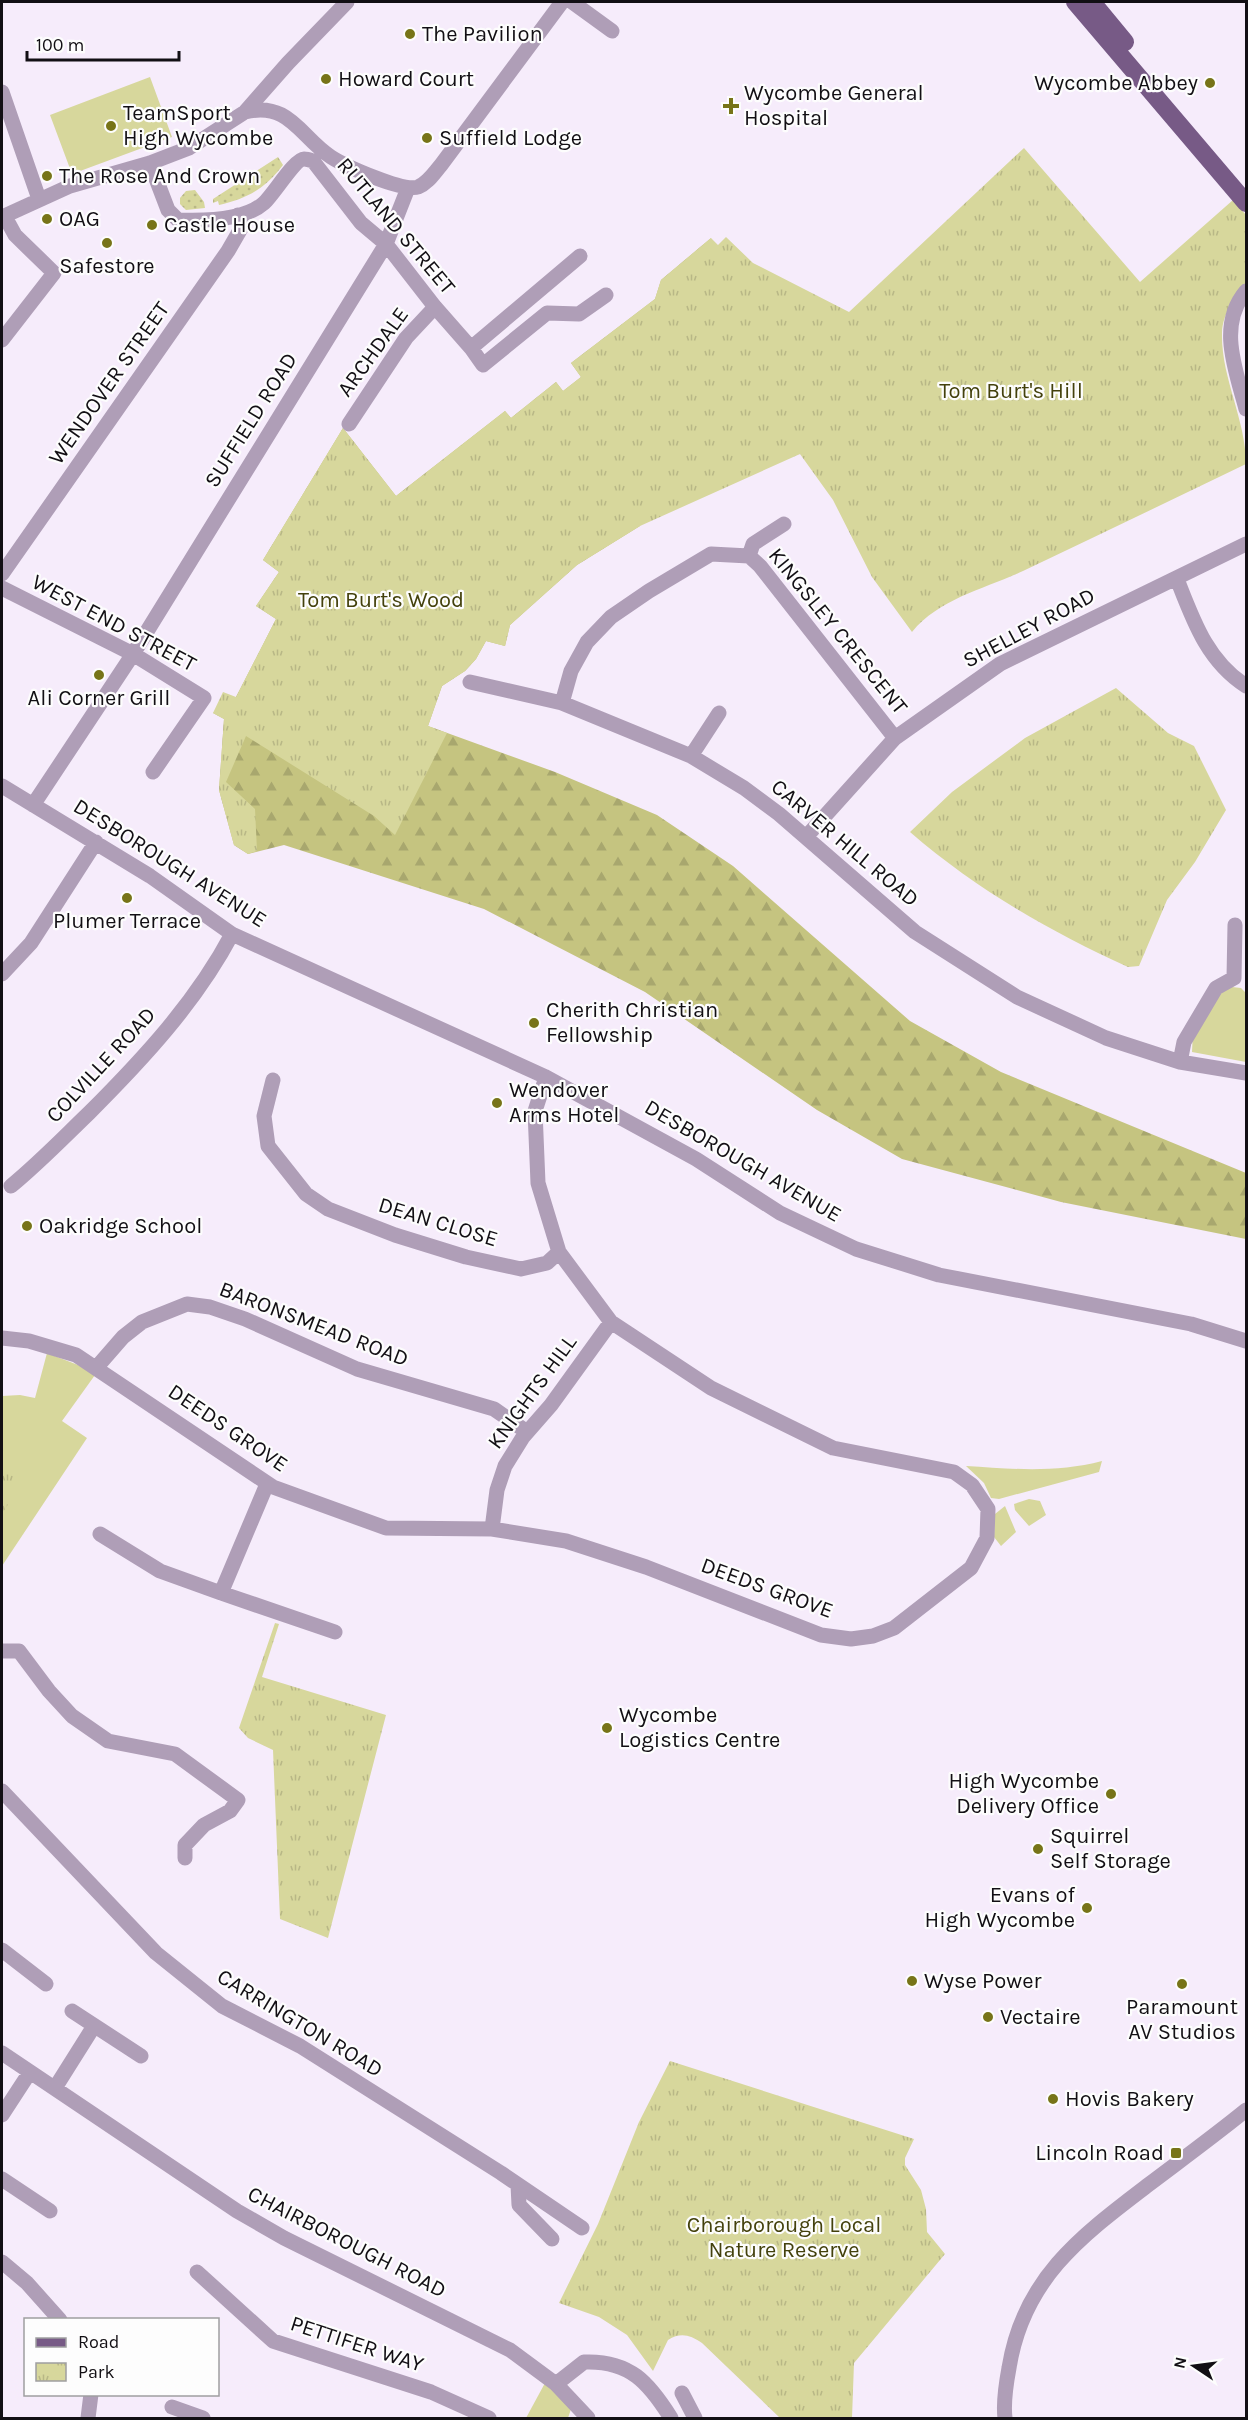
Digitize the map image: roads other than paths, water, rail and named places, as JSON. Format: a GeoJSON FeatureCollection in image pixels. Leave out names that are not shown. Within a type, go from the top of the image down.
{"type":"FeatureCollection","features":[{"type":"Feature","properties":{"kind":"main road"},"geometry":{"type":"LineString","coordinates":[[1075,2],[1246,203]]}},
{"type":"Feature","properties":{"kind":"main road"},"geometry":{"type":"LineString","coordinates":[[1092,2],[1246,186]]}},
{"type":"Feature","properties":{"kind":"street"},"geometry":{"type":"LineString","coordinates":[[247,115],[288,63],[347,2]]}},
{"type":"Feature","properties":{"kind":"street"},"geometry":{"type":"LineString","coordinates":[[2,340],[54,273],[15,235],[5,221],[39,198],[105,175],[151,166],[192,152],[247,115],[266,109],[300,127],[331,156],[408,188],[416,188],[429,179],[562,2]]}},
{"type":"Feature","properties":{"kind":"street"},"geometry":{"type":"LineString","coordinates":[[572,2],[612,31]]}},
{"type":"Feature","properties":{"kind":"street"},"geometry":{"type":"LineString","coordinates":[[266,109],[265,98],[288,63]]}},
{"type":"Feature","properties":{"kind":"street"},"geometry":{"type":"LineString","coordinates":[[2,92],[39,198]]}},
{"type":"Feature","properties":{"kind":"street"},"geometry":{"type":"LineString","coordinates":[[247,115],[263,112],[300,127]]}},
{"type":"Feature","properties":{"kind":"street","name":"RUTLAND STREET"},"geometry":{"type":"LineString","coordinates":[[151,166],[168,210],[178,220],[200,220],[238,215],[262,205],[282,183],[296,162],[304,159],[313,161],[362,223],[386,244],[483,365],[547,313],[579,314],[606,295]]}},
{"type":"Feature","properties":{"kind":"street","name":"SUFFIELD ROAD"},"geometry":{"type":"LineString","coordinates":[[33,805],[133,654],[386,244],[408,188]]}},
{"type":"Feature","properties":{"kind":"street","name":"WENDOVER STREET"},"geometry":{"type":"LineString","coordinates":[[2,574],[228,251],[243,225],[238,215]]}},
{"type":"Feature","properties":{"kind":"street"},"geometry":{"type":"LineString","coordinates":[[471,348],[580,256]]}},
{"type":"Feature","properties":{"kind":"street"},"geometry":{"type":"LineString","coordinates":[[1246,291],[1233,313],[1230,332],[1233,356],[1246,409]]}},
{"type":"Feature","properties":{"kind":"street","name":"ARCHDALE"},"geometry":{"type":"LineString","coordinates":[[349,424],[406,338],[435,308]]}},
{"type":"Feature","properties":{"kind":"street"},"geometry":{"type":"LineString","coordinates":[[749,556],[753,544],[784,524]]}},
{"type":"Feature","properties":{"kind":"street","name":"SHELLEY ROAD"},"geometry":{"type":"LineString","coordinates":[[806,837],[895,738],[1000,664],[1246,544]]}},
{"type":"Feature","properties":{"kind":"street","name":"KINGSLEY CRESCENT"},"geometry":{"type":"LineString","coordinates":[[562,703],[571,671],[587,642],[611,617],[711,554],[749,556],[760,566],[895,738]]}},
{"type":"Feature","properties":{"kind":"street"},"geometry":{"type":"LineString","coordinates":[[1177,579],[1199,634],[1219,663],[1246,686]]}},
{"type":"Feature","properties":{"kind":"street","name":"WEST END STREET"},"geometry":{"type":"LineString","coordinates":[[2,588],[133,654],[204,698],[153,772]]}},
{"type":"Feature","properties":{"kind":"street","name":"CARVER HILL ROAD"},"geometry":{"type":"LineString","coordinates":[[470,682],[562,703],[691,756],[744,788],[806,837],[915,932],[1017,997],[1106,1038],[1180,1062],[1246,1073]]}},
{"type":"Feature","properties":{"kind":"street"},"geometry":{"type":"LineString","coordinates":[[691,756],[720,713]]}},
{"type":"Feature","properties":{"kind":"street","name":"DESBOROUGH AVENUE"},"geometry":{"type":"LineString","coordinates":[[2,786],[96,842],[232,934],[546,1077],[696,1159],[780,1213],[856,1249],[939,1275],[1180,1321],[1246,1341]]}},
{"type":"Feature","properties":{"kind":"street"},"geometry":{"type":"LineString","coordinates":[[2,974],[31,943],[96,842]]}},
{"type":"Feature","properties":{"kind":"street"},"geometry":{"type":"LineString","coordinates":[[1233,978],[1235,925]]}},
{"type":"Feature","properties":{"kind":"street","name":"COLVILLE ROAD"},"geometry":{"type":"LineString","coordinates":[[11,1186],[36,1166],[139,1064],[180,1013],[222,954],[232,934]]}},
{"type":"Feature","properties":{"kind":"street"},"geometry":{"type":"LineString","coordinates":[[1180,1062],[1184,1042],[1216,988],[1233,978]]}},
{"type":"Feature","properties":{"kind":"street"},"geometry":{"type":"LineString","coordinates":[[1233,978],[1246,987]]}},
{"type":"Feature","properties":{"kind":"street","name":"DEEDS GROVE"},"geometry":{"type":"LineString","coordinates":[[2,1338],[29,1341],[76,1355],[267,1484],[386,1528],[492,1529],[566,1541],[646,1567],[821,1635],[851,1640],[873,1636],[894,1628],[971,1568],[987,1538],[987,1509],[972,1485],[954,1472],[833,1448],[711,1388],[611,1322],[560,1252],[538,1184],[535,1111],[546,1077]]}},
{"type":"Feature","properties":{"kind":"street","name":"DEAN CLOSE"},"geometry":{"type":"LineString","coordinates":[[273,1080],[264,1116],[268,1146],[306,1194],[328,1209],[394,1235],[466,1257],[521,1269],[547,1263],[560,1252]]}},
{"type":"Feature","properties":{"kind":"street","name":"BARONSMEAD ROAD"},"geometry":{"type":"LineString","coordinates":[[96,1368],[123,1337],[142,1322],[187,1305],[210,1307],[245,1319],[357,1369],[494,1409],[526,1432]]}},
{"type":"Feature","properties":{"kind":"street","name":"KNIGHTS HILL"},"geometry":{"type":"LineString","coordinates":[[492,1529],[497,1490],[505,1466],[526,1432],[551,1405],[611,1322]]}},
{"type":"Feature","properties":{"kind":"street"},"geometry":{"type":"LineString","coordinates":[[220,1593],[267,1484]]}},
{"type":"Feature","properties":{"kind":"street"},"geometry":{"type":"LineString","coordinates":[[99,1534],[160,1571],[335,1632]]}},
{"type":"Feature","properties":{"kind":"street"},"geometry":{"type":"LineString","coordinates":[[2,1651],[19,1651],[49,1691],[72,1716],[108,1741],[175,1754],[238,1800],[230,1811],[204,1825],[185,1845],[185,1858]]}},
{"type":"Feature","properties":{"kind":"street","name":"CARRINGTON ROAD"},"geometry":{"type":"LineString","coordinates":[[2,1791],[156,1953],[222,2006],[300,2046],[582,2228]]}},
{"type":"Feature","properties":{"kind":"street"},"geometry":{"type":"LineString","coordinates":[[2,1950],[46,1984]]}},
{"type":"Feature","properties":{"kind":"street"},"geometry":{"type":"LineString","coordinates":[[72,2011],[141,2056]]}},
{"type":"Feature","properties":{"kind":"street"},"geometry":{"type":"LineString","coordinates":[[55,2088],[94,2026]]}},
{"type":"Feature","properties":{"kind":"street","name":"CHAIRBOROUGH ROAD"},"geometry":{"type":"LineString","coordinates":[[2,2053],[256,2222],[510,2350],[556,2384],[588,2418]]}},
{"type":"Feature","properties":{"kind":"street"},"geometry":{"type":"LineString","coordinates":[[2,2115],[30,2072]]}},
{"type":"Feature","properties":{"kind":"street"},"geometry":{"type":"LineString","coordinates":[[1005,2418],[1012,2349],[1022,2318],[1037,2289],[1055,2264],[1104,2218],[1246,2110]]}},
{"type":"Feature","properties":{"kind":"street"},"geometry":{"type":"LineString","coordinates":[[2,2179],[51,2211]]}},
{"type":"Feature","properties":{"kind":"street"},"geometry":{"type":"LineString","coordinates":[[518,2185],[519,2205],[552,2239]]}},
{"type":"Feature","properties":{"kind":"street"},"geometry":{"type":"LineString","coordinates":[[2,2262],[27,2283],[59,2318]]}},
{"type":"Feature","properties":{"kind":"street","name":"PETTIFER WAY"},"geometry":{"type":"LineString","coordinates":[[197,2272],[273,2341],[431,2392],[489,2418]]}},
{"type":"Feature","properties":{"kind":"street"},"geometry":{"type":"LineString","coordinates":[[556,2384],[584,2362],[623,2367],[652,2389],[671,2418]]}},
{"type":"Feature","properties":{"kind":"street"},"geometry":{"type":"LineString","coordinates":[[682,2392],[695,2418]]}},
{"type":"Feature","properties":{"kind":"street"},"geometry":{"type":"LineString","coordinates":[[88,2418],[91,2396]]}},
{"type":"Feature","properties":{"kind":"street"},"geometry":{"type":"LineString","coordinates":[[172,2407],[203,2418]]}},
{"type":"Feature","properties":{"kind":"place","name":"The Pavilion"},"geometry":{"type":"Point","coordinates":[410,34]}},
{"type":"Feature","properties":{"kind":"place","name":"Howard Court"},"geometry":{"type":"Point","coordinates":[326,79]}},
{"type":"Feature","properties":{"kind":"place","name":"Wycombe Abbey"},"geometry":{"type":"Point","coordinates":[1210,83]}},
{"type":"Feature","properties":{"kind":"place","name":"Wycombe General Hospital"},"geometry":{"type":"Point","coordinates":[731,106]}},
{"type":"Feature","properties":{"kind":"place","name":"TeamSport High Wycombe"},"geometry":{"type":"Point","coordinates":[111,126]}},
{"type":"Feature","properties":{"kind":"place","name":"Suffield Lodge"},"geometry":{"type":"Point","coordinates":[427,138]}},
{"type":"Feature","properties":{"kind":"place","name":"The Rose And Crown"},"geometry":{"type":"Point","coordinates":[47,176]}},
{"type":"Feature","properties":{"kind":"place","name":"OAG"},"geometry":{"type":"Point","coordinates":[47,219]}},
{"type":"Feature","properties":{"kind":"place","name":"Castle House"},"geometry":{"type":"Point","coordinates":[152,225]}},
{"type":"Feature","properties":{"kind":"place","name":"Safestore"},"geometry":{"type":"Point","coordinates":[107,243]}},
{"type":"Feature","properties":{"kind":"place","name":"Ali Corner Grill"},"geometry":{"type":"Point","coordinates":[99,675]}},
{"type":"Feature","properties":{"kind":"place","name":"Plumer Terrace"},"geometry":{"type":"Point","coordinates":[127,898]}},
{"type":"Feature","properties":{"kind":"place","name":"Cherith Christian Fellowship"},"geometry":{"type":"Point","coordinates":[534,1023]}},
{"type":"Feature","properties":{"kind":"place","name":"Wendover Arms Hotel"},"geometry":{"type":"Point","coordinates":[497,1103]}},
{"type":"Feature","properties":{"kind":"place","name":"Oakridge School"},"geometry":{"type":"Point","coordinates":[27,1226]}},
{"type":"Feature","properties":{"kind":"place","name":"Wycombe Logistics Centre"},"geometry":{"type":"Point","coordinates":[607,1728]}},
{"type":"Feature","properties":{"kind":"place","name":"High Wycombe Delivery Office"},"geometry":{"type":"Point","coordinates":[1111,1794]}},
{"type":"Feature","properties":{"kind":"place","name":"Squirrel Self Storage"},"geometry":{"type":"Point","coordinates":[1038,1849]}},
{"type":"Feature","properties":{"kind":"place","name":"Evans of High Wycombe"},"geometry":{"type":"Point","coordinates":[1087,1908]}},
{"type":"Feature","properties":{"kind":"place","name":"Wyse Power"},"geometry":{"type":"Point","coordinates":[912,1981]}},
{"type":"Feature","properties":{"kind":"place","name":"Paramount AV Studios"},"geometry":{"type":"Point","coordinates":[1182,1984]}},
{"type":"Feature","properties":{"kind":"place","name":"Vectaire"},"geometry":{"type":"Point","coordinates":[988,2017]}},
{"type":"Feature","properties":{"kind":"place","name":"Hovis Bakery"},"geometry":{"type":"Point","coordinates":[1053,2099]}},
{"type":"Feature","properties":{"kind":"place","name":"Lincoln Road"},"geometry":{"type":"Point","coordinates":[1176,2153]}},
{"type":"Feature","properties":{"kind":"park label","name":"Tom Burt's Hill"},"geometry":{"type":"Point","coordinates":[1011,391]}},
{"type":"Feature","properties":{"kind":"park label","name":"Tom Burt's Wood"},"geometry":{"type":"Point","coordinates":[381,600]}},
{"type":"Feature","properties":{"kind":"park label","name":"Chairborough Local Nature Reserve"},"geometry":{"type":"Point","coordinates":[784,2238]}}]}
